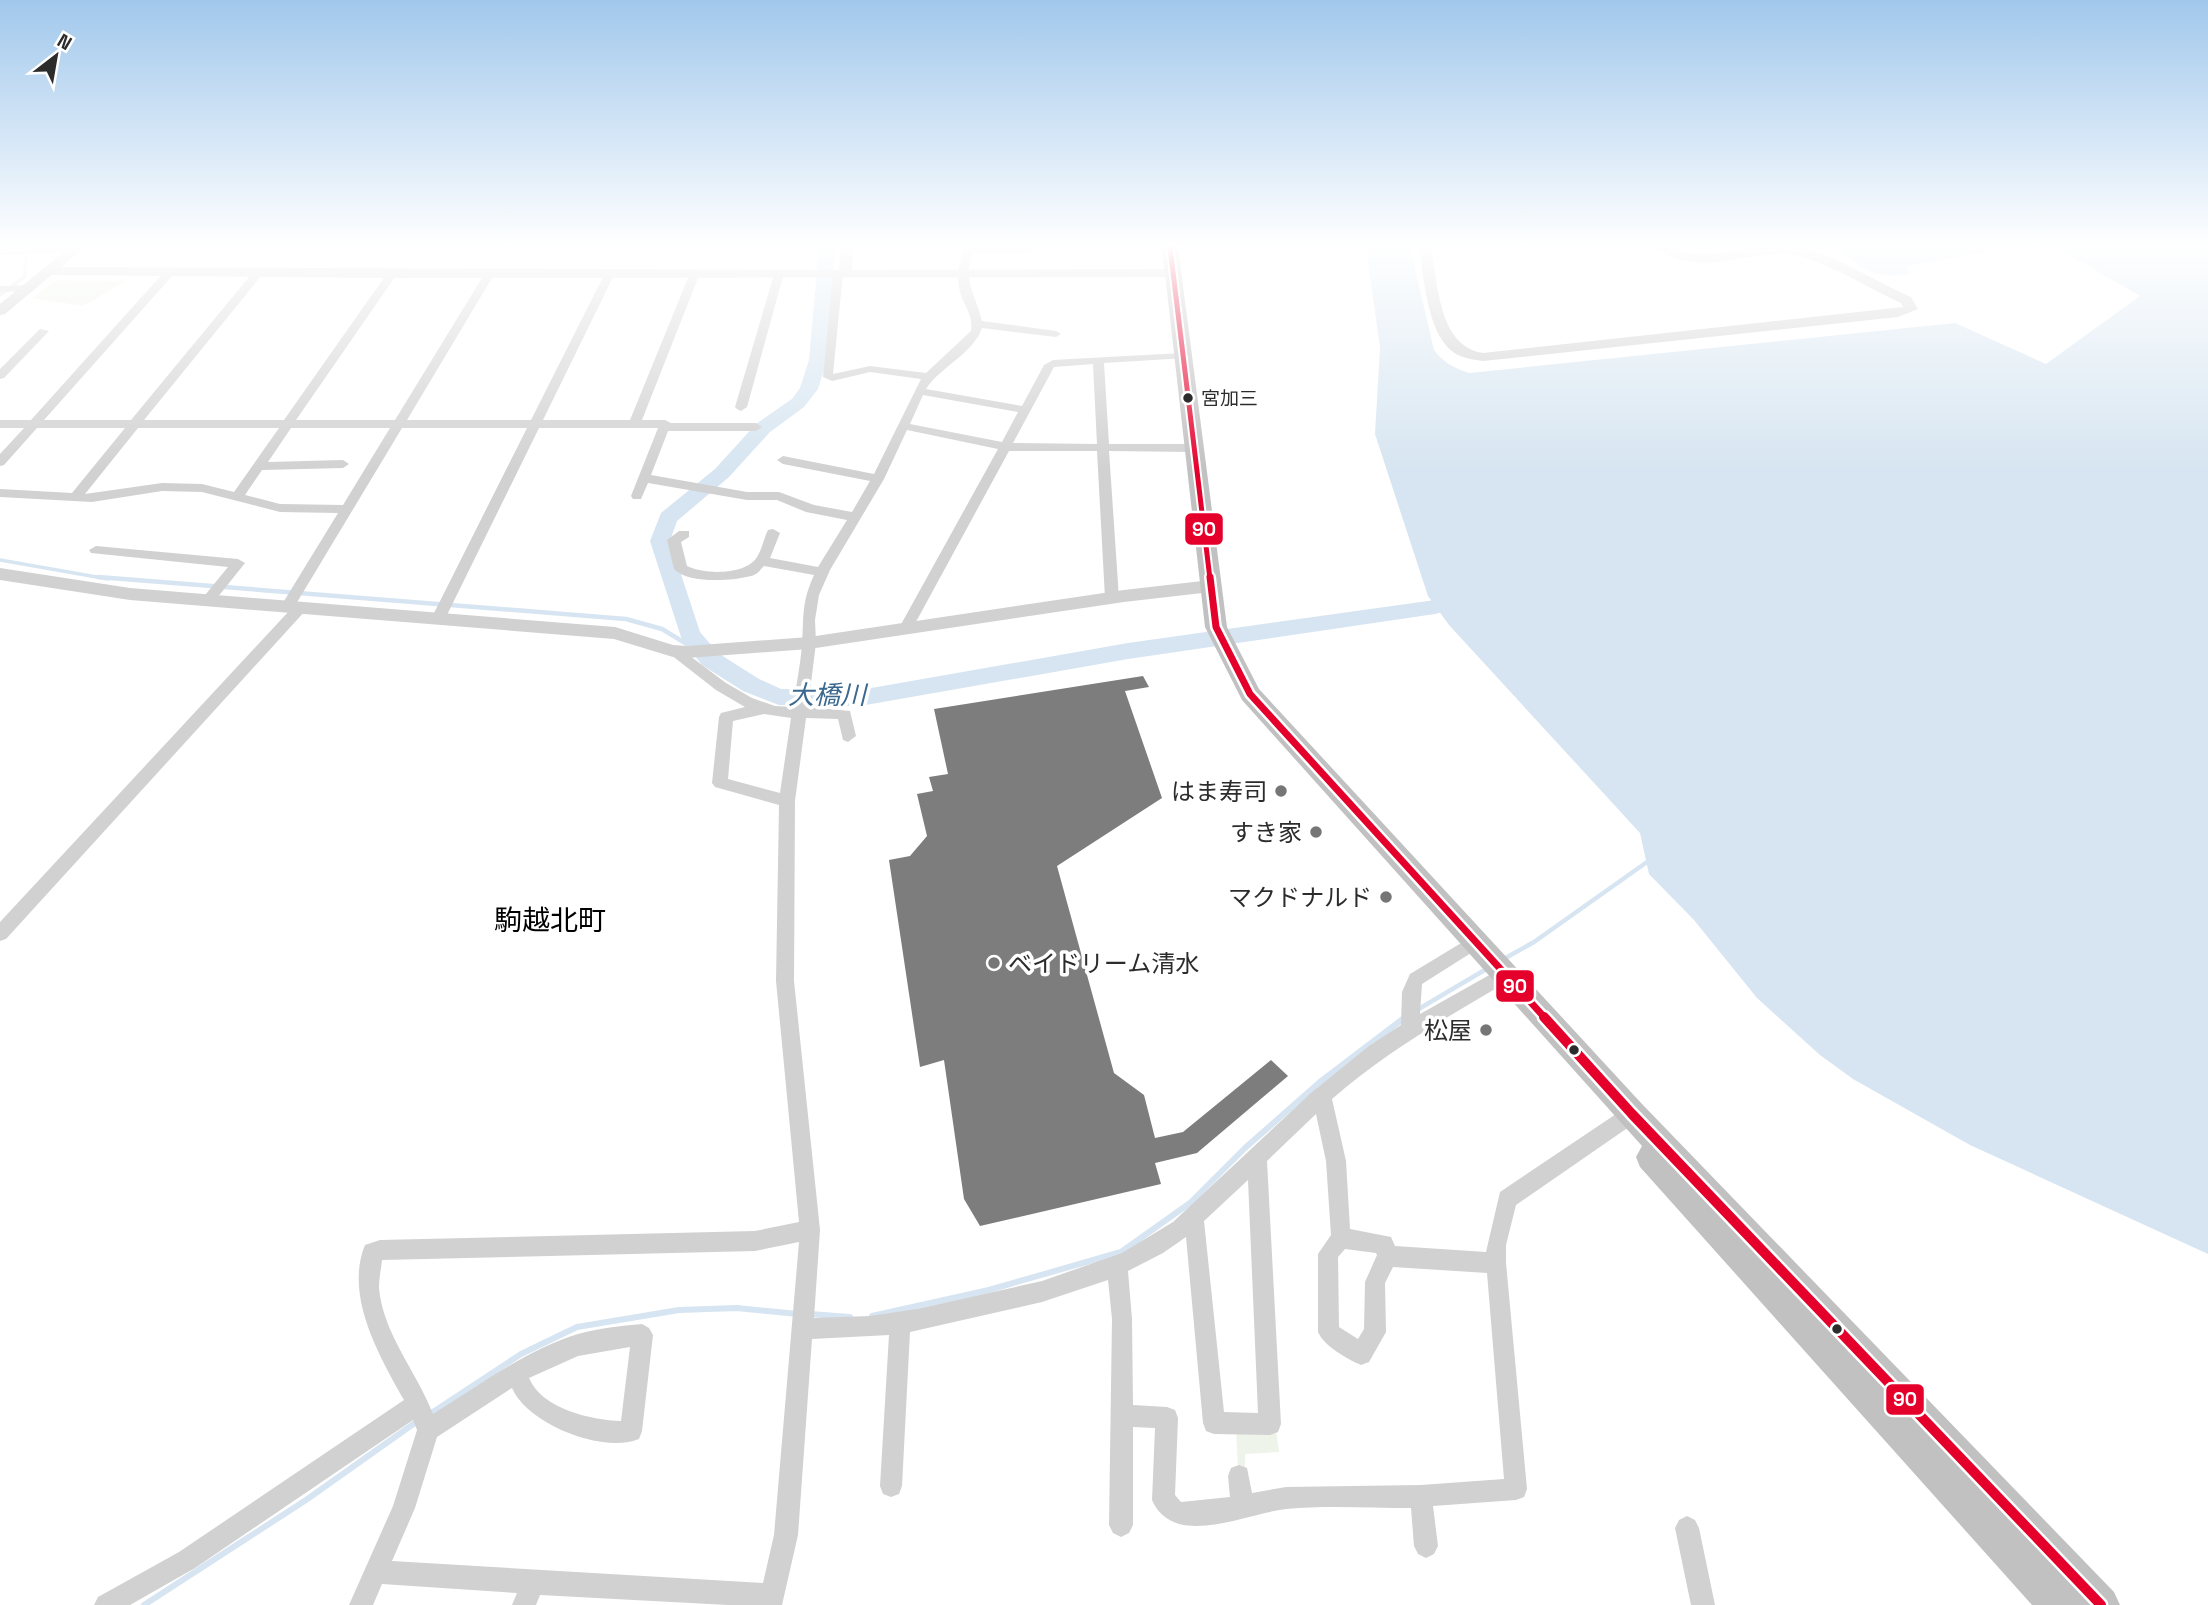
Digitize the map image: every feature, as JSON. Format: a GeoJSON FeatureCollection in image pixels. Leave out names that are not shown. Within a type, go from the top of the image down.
{"type":"FeatureCollection","features":[{"type":"Feature","properties":{"kind":"highway"},"geometry":{"type":"LineString","coordinates":[[1173,322],[1209,627],[1239,696],[1626,1118],[2057,1605]]}},
{"type":"Feature","properties":{"kind":"highway"},"geometry":{"type":"LineString","coordinates":[[1626,1118],[2101,1605]]}},
{"type":"Feature","properties":{"kind":"street"},"geometry":{"type":"LineString","coordinates":[[0,462],[125,322]]}},
{"type":"Feature","properties":{"kind":"street"},"geometry":{"type":"LineString","coordinates":[[75,497],[217,322]]}},
{"type":"Feature","properties":{"kind":"street"},"geometry":{"type":"LineString","coordinates":[[237,497],[359,322]]}},
{"type":"Feature","properties":{"kind":"street"},"geometry":{"type":"LineString","coordinates":[[0,934],[294,606],[346,509],[460,322]]}},
{"type":"Feature","properties":{"kind":"street"},"geometry":{"type":"LineString","coordinates":[[438,619],[585,322]]}},
{"type":"Feature","properties":{"kind":"street"},"geometry":{"type":"LineString","coordinates":[[635,424],[676,322]]}},
{"type":"Feature","properties":{"kind":"street"},"geometry":{"type":"LineString","coordinates":[[741,407],[765,322]]}},
{"type":"Feature","properties":{"kind":"street"},"geometry":{"type":"LineString","coordinates":[[834,322],[827,375],[832,378],[870,369],[928,377]]}},
{"type":"Feature","properties":{"kind":"street"},"geometry":{"type":"LineString","coordinates":[[1441,322],[1450,342],[1461,351],[1486,357],[1819,322]]}},
{"type":"Feature","properties":{"kind":"street"},"geometry":{"type":"LineString","coordinates":[[377,1572],[528,1594],[771,1600],[786,1535],[810,1230],[785,981],[787,801],[809,643],[812,595],[822,572],[878,479],[928,377],[968,342],[978,324],[1056,334]]}},
{"type":"Feature","properties":{"kind":"street"},"geometry":{"type":"LineString","coordinates":[[0,376],[44,331]]}},
{"type":"Feature","properties":{"kind":"street"},"geometry":{"type":"LineString","coordinates":[[906,628],[1050,365],[1057,362],[1177,356]]}},
{"type":"Feature","properties":{"kind":"street"},"geometry":{"type":"LineString","coordinates":[[1098,360],[1112,598]]}},
{"type":"Feature","properties":{"kind":"street"},"geometry":{"type":"LineString","coordinates":[[919,391],[1024,410]]}},
{"type":"Feature","properties":{"kind":"street"},"geometry":{"type":"LineString","coordinates":[[0,424],[665,424],[664,427]]}},
{"type":"Feature","properties":{"kind":"street"},"geometry":{"type":"LineString","coordinates":[[904,426],[1006,447],[1187,448]]}},
{"type":"Feature","properties":{"kind":"street"},"geometry":{"type":"LineString","coordinates":[[664,427],[755,427]]}},
{"type":"Feature","properties":{"kind":"street"},"geometry":{"type":"LineString","coordinates":[[638,496],[664,427]]}},
{"type":"Feature","properties":{"kind":"street"},"geometry":{"type":"LineString","coordinates":[[783,460],[878,479]]}},
{"type":"Feature","properties":{"kind":"street"},"geometry":{"type":"LineString","coordinates":[[259,466],[343,464]]}},
{"type":"Feature","properties":{"kind":"street"},"geometry":{"type":"LineString","coordinates":[[645,478],[711,492],[779,496],[811,509],[855,517]]}},
{"type":"Feature","properties":{"kind":"street"},"geometry":{"type":"LineString","coordinates":[[0,493],[92,498],[162,487],[202,488],[280,508],[346,509]]}},
{"type":"Feature","properties":{"kind":"street"},"geometry":{"type":"LineString","coordinates":[[684,534],[674,540],[681,569],[686,572],[750,572],[762,561],[773,533]]}},
{"type":"Feature","properties":{"kind":"street"},"geometry":{"type":"LineString","coordinates":[[96,550],[238,563],[208,600]]}},
{"type":"Feature","properties":{"kind":"street"},"geometry":{"type":"LineString","coordinates":[[762,561],[822,572]]}},
{"type":"Feature","properties":{"kind":"street"},"geometry":{"type":"LineString","coordinates":[[0,574],[130,594],[615,633],[680,651],[719,651],[809,643],[1204,586]]}},
{"type":"Feature","properties":{"kind":"street"},"geometry":{"type":"LineString","coordinates":[[680,651],[736,695],[764,708]]}},
{"type":"Feature","properties":{"kind":"street"},"geometry":{"type":"LineString","coordinates":[[787,801],[720,783],[726,717],[764,708],[845,715],[848,736]]}},
{"type":"Feature","properties":{"kind":"street"},"geometry":{"type":"LineString","coordinates":[[1409,1028],[1410,988],[1416,979],[1486,963]]}},
{"type":"Feature","properties":{"kind":"street"},"geometry":{"type":"LineString","coordinates":[[802,1317],[878,1327],[900,1323],[1004,1301],[1117,1265],[1154,1247],[1194,1216],[1322,1097],[1486,963]]}},
{"type":"Feature","properties":{"kind":"street"},"geometry":{"type":"LineString","coordinates":[[1322,1097],[1336,1161],[1341,1238],[1328,1254],[1329,1332],[1361,1354],[1375,1332],[1375,1282],[1387,1256],[1384,1244],[1341,1238]]}},
{"type":"Feature","properties":{"kind":"street"},"geometry":{"type":"LineString","coordinates":[[1122,1416],[1167,1418],[1163,1500],[1173,1510],[1181,1513],[1214,1512],[1286,1498],[1421,1496],[1516,1489],[1496,1263],[1496,1245],[1507,1199],[1626,1118]]}},
{"type":"Feature","properties":{"kind":"street"},"geometry":{"type":"LineString","coordinates":[[1194,1216],[1214,1423],[1270,1424],[1256,1156]]}},
{"type":"Feature","properties":{"kind":"street"},"geometry":{"type":"LineString","coordinates":[[361,1605],[404,1508],[428,1430],[418,1404],[388,1350],[379,1323],[369,1288],[372,1252],[755,1241],[810,1230]]}},
{"type":"Feature","properties":{"kind":"street"},"geometry":{"type":"LineString","coordinates":[[1387,1256],[1496,1263]]}},
{"type":"Feature","properties":{"kind":"street"},"geometry":{"type":"LineString","coordinates":[[1117,1265],[1122,1318],[1121,1525]]}},
{"type":"Feature","properties":{"kind":"street"},"geometry":{"type":"LineString","coordinates":[[891,1486],[900,1323]]}},
{"type":"Feature","properties":{"kind":"street"},"geometry":{"type":"LineString","coordinates":[[428,1430],[517,1373],[579,1345],[642,1335],[631,1431],[619,1434],[598,1432],[553,1413],[527,1396],[517,1373]]}},
{"type":"Feature","properties":{"kind":"street"},"geometry":{"type":"LineString","coordinates":[[106,1605],[187,1560],[418,1404]]}},
{"type":"Feature","properties":{"kind":"street"},"geometry":{"type":"LineString","coordinates":[[1239,1476],[1242,1507]]}},
{"type":"Feature","properties":{"kind":"street"},"geometry":{"type":"LineString","coordinates":[[1421,1496],[1426,1546]]}},
{"type":"Feature","properties":{"kind":"street"},"geometry":{"type":"LineString","coordinates":[[1687,1528],[1703,1605]]}},
{"type":"Feature","properties":{"kind":"shaded area"},"geometry":{"type":"Polygon","coordinates":[[[1376,322],[1427,322],[1434,350],[1449,364],[1469,373],[1955,323],[2046,364],[2104,322],[2208,322],[2208,1254],[1970,1145],[1853,1079],[1820,1055],[1757,998],[1694,920],[1649,874],[1640,833],[1449,625],[1428,596],[1375,434],[1380,348],[1376,322]]]}},
{"type":"Feature","properties":{"kind":"shaded area"},"geometry":{"type":"Polygon","coordinates":[[[1236,1428],[1276,1430],[1279,1452],[1245,1454],[1245,1468],[1238,1468],[1236,1428]]]}},
{"type":"Feature","properties":{"kind":"building","name":"ベイドリーム清水"},"geometry":{"type":"Polygon","coordinates":[[[1143,676],[1149,687],[1125,691],[1162,798],[1057,866],[1114,1073],[1144,1095],[1155,1138],[1183,1132],[1271,1060],[1288,1076],[1197,1153],[1155,1163],[1161,1184],[980,1226],[964,1199],[944,1060],[920,1067],[889,860],[910,856],[927,836],[917,794],[933,791],[929,777],[948,774],[934,709],[1143,676]]]}},
{"type":"Feature","properties":{"kind":"waterway","name":"大橋川"},"geometry":{"type":"LineString","coordinates":[[821,322],[818,360],[809,389],[798,403],[763,428],[722,473],[668,518],[660,541],[690,635],[710,659],[751,685],[779,697],[860,698],[1128,651],[1435,607]]}},
{"type":"Feature","properties":{"kind":"waterway"},"geometry":{"type":"LineString","coordinates":[[0,560],[108,579]]}},
{"type":"Feature","properties":{"kind":"waterway"},"geometry":{"type":"LineString","coordinates":[[98,577],[626,619],[662,629],[695,649]]}},
{"type":"Feature","properties":{"kind":"waterway"},"geometry":{"type":"LineString","coordinates":[[1502,960],[1534,942],[1647,862]]}},
{"type":"Feature","properties":{"kind":"waterway"},"geometry":{"type":"LineString","coordinates":[[1417,1010],[1488,968]]}},
{"type":"Feature","properties":{"kind":"waterway"},"geometry":{"type":"LineString","coordinates":[[872,1316],[989,1290],[1121,1252],[1190,1203],[1245,1148],[1320,1082],[1404,1018]]}},
{"type":"Feature","properties":{"kind":"waterway"},"geometry":{"type":"LineString","coordinates":[[430,1414],[521,1354],[577,1327],[679,1310],[737,1308],[798,1314]]}},
{"type":"Feature","properties":{"kind":"waterway"},"geometry":{"type":"LineString","coordinates":[[810,1314],[850,1317]]}},
{"type":"Feature","properties":{"kind":"waterway"},"geometry":{"type":"LineString","coordinates":[[144,1605],[306,1500],[419,1420]]}},
{"type":"Feature","properties":{"kind":"transit line","name":"90"},"geometry":{"type":"LineString","coordinates":[[1179,322],[1216,627],[1250,694],[1632,1114],[2101,1605]]}},
{"type":"Feature","properties":{"kind":"place","name":"宮加三"},"geometry":{"type":"Point","coordinates":[1188,398]}},
{"type":"Feature","properties":{"kind":"place","name":"はま寿司"},"geometry":{"type":"Point","coordinates":[1281,791]}},
{"type":"Feature","properties":{"kind":"place","name":"すき家"},"geometry":{"type":"Point","coordinates":[1316,832]}},
{"type":"Feature","properties":{"kind":"place","name":"マクドナルド"},"geometry":{"type":"Point","coordinates":[1386,897]}},
{"type":"Feature","properties":{"kind":"place","name":"ベイドリーム清水"},"geometry":{"type":"Point","coordinates":[994,963]}},
{"type":"Feature","properties":{"kind":"place","name":"松屋"},"geometry":{"type":"Point","coordinates":[1486,1030]}},
{"type":"Feature","properties":{"kind":"district","name":"駒越北町"},"geometry":{"type":"Point","coordinates":[550,920]}}]}
